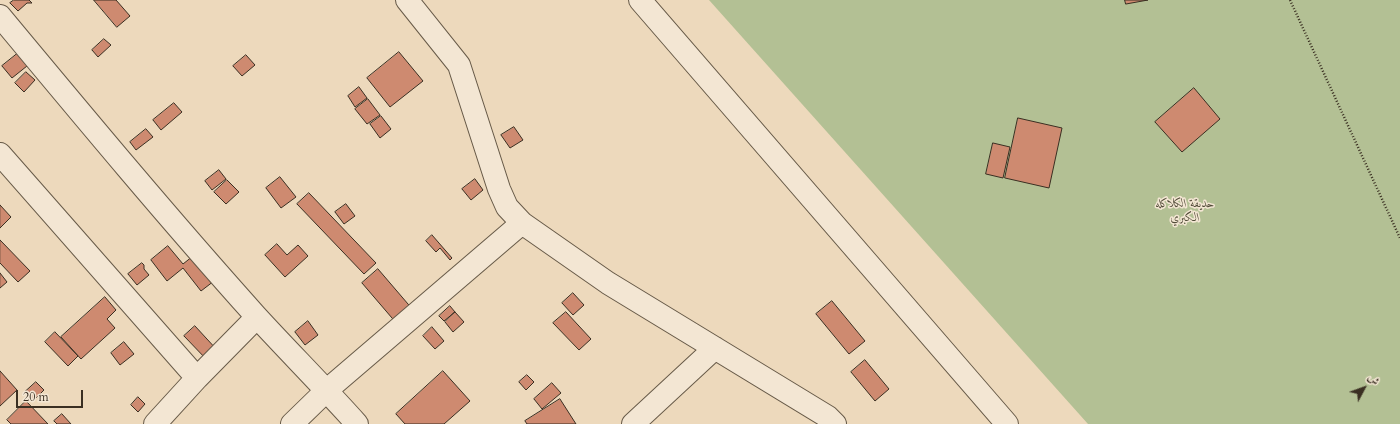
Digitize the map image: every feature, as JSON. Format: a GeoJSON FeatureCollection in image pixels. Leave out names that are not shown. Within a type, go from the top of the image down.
{"type":"FeatureCollection","features":[{"type":"Feature","properties":{"kind":"street"},"geometry":{"type":"LineString","coordinates":[[407,0],[459,65],[499,189],[507,206],[522,223],[608,283],[715,348],[835,424]]}},
{"type":"Feature","properties":{"kind":"street"},"geometry":{"type":"LineString","coordinates":[[640,0],[1007,424]]}},
{"type":"Feature","properties":{"kind":"street"},"geometry":{"type":"LineString","coordinates":[[0,16],[156,203],[257,317],[327,390],[357,424]]}},
{"type":"Feature","properties":{"kind":"street"},"geometry":{"type":"LineString","coordinates":[[0,154],[197,378]]}},
{"type":"Feature","properties":{"kind":"street"},"geometry":{"type":"LineString","coordinates":[[292,424],[327,390],[522,223]]}},
{"type":"Feature","properties":{"kind":"street"},"geometry":{"type":"LineString","coordinates":[[155,424],[197,378],[257,317]]}},
{"type":"Feature","properties":{"kind":"street"},"geometry":{"type":"LineString","coordinates":[[633,424],[715,348]]}},
{"type":"Feature","properties":{"kind":"path"},"geometry":{"type":"LineString","coordinates":[[1290,0],[1400,238]]}},
{"type":"Feature","properties":{"kind":"green space","name":"حديقة الكلاكله الكبري"},"geometry":{"type":"Polygon","coordinates":[[[709,0],[1400,0],[1400,424],[1088,424],[709,0]]]}},
{"type":"Feature","properties":{"kind":"building"},"geometry":{"type":"Polygon","coordinates":[[[14,0],[29,0],[32,3],[27,3],[18,11],[10,3],[14,0]]]}},
{"type":"Feature","properties":{"kind":"building"},"geometry":{"type":"Polygon","coordinates":[[[94,0],[116,0],[130,16],[117,27],[94,0]]]}},
{"type":"Feature","properties":{"kind":"building"},"geometry":{"type":"Polygon","coordinates":[[[1125,0],[1148,0],[1126,4],[1125,0]]]}},
{"type":"Feature","properties":{"kind":"building"},"geometry":{"type":"Polygon","coordinates":[[[104,39],[111,45],[98,57],[92,50],[104,39]]]}},
{"type":"Feature","properties":{"kind":"building"},"geometry":{"type":"Polygon","coordinates":[[[27,46],[37,58],[12,78],[2,66],[27,46]]]}},
{"type":"Feature","properties":{"kind":"building"},"geometry":{"type":"Polygon","coordinates":[[[399,52],[423,81],[390,107],[367,78],[399,52]]]}},
{"type":"Feature","properties":{"kind":"building"},"geometry":{"type":"Polygon","coordinates":[[[246,55],[255,65],[242,76],[233,66],[246,55]]]}},
{"type":"Feature","properties":{"kind":"building"},"geometry":{"type":"Polygon","coordinates":[[[26,72],[35,80],[24,92],[15,83],[26,72]]]}},
{"type":"Feature","properties":{"kind":"building"},"geometry":{"type":"Polygon","coordinates":[[[359,87],[367,98],[355,107],[348,96],[359,87]]]}},
{"type":"Feature","properties":{"kind":"building"},"geometry":{"type":"Polygon","coordinates":[[[1194,88],[1220,119],[1182,152],[1155,122],[1194,88]]]}},
{"type":"Feature","properties":{"kind":"building"},"geometry":{"type":"Polygon","coordinates":[[[368,99],[380,115],[367,124],[355,109],[368,99]]]}},
{"type":"Feature","properties":{"kind":"building"},"geometry":{"type":"Polygon","coordinates":[[[174,103],[182,112],[161,130],[153,120],[174,103]]]}},
{"type":"Feature","properties":{"kind":"building"},"geometry":{"type":"Polygon","coordinates":[[[381,116],[391,129],[380,138],[370,124],[381,116]]]}},
{"type":"Feature","properties":{"kind":"building"},"geometry":{"type":"Polygon","coordinates":[[[1018,118],[1062,128],[1049,188],[1005,178],[1018,118]]]}},
{"type":"Feature","properties":{"kind":"building"},"geometry":{"type":"Polygon","coordinates":[[[514,127],[523,140],[510,148],[501,135],[514,127]]]}},
{"type":"Feature","properties":{"kind":"building"},"geometry":{"type":"Polygon","coordinates":[[[146,129],[153,137],[136,150],[130,142],[146,129]]]}},
{"type":"Feature","properties":{"kind":"building"},"geometry":{"type":"Polygon","coordinates":[[[993,143],[1010,147],[1003,178],[986,174],[993,143]]]}},
{"type":"Feature","properties":{"kind":"building"},"geometry":{"type":"Polygon","coordinates":[[[219,170],[226,179],[212,190],[205,181],[219,170]]]}},
{"type":"Feature","properties":{"kind":"building"},"geometry":{"type":"Polygon","coordinates":[[[280,177],[296,197],[281,208],[266,188],[280,177]]]}},
{"type":"Feature","properties":{"kind":"building"},"geometry":{"type":"Polygon","coordinates":[[[475,179],[483,190],[471,200],[462,189],[475,179]]]}},
{"type":"Feature","properties":{"kind":"building"},"geometry":{"type":"Polygon","coordinates":[[[227,180],[239,192],[226,204],[214,192],[227,180]]]}},
{"type":"Feature","properties":{"kind":"building"},"geometry":{"type":"Polygon","coordinates":[[[309,193],[376,263],[364,274],[297,204],[309,193]]]}},
{"type":"Feature","properties":{"kind":"building"},"geometry":{"type":"Polygon","coordinates":[[[346,204],[355,216],[344,224],[335,212],[346,204]]]}},
{"type":"Feature","properties":{"kind":"building"},"geometry":{"type":"Polygon","coordinates":[[[0,205],[11,217],[0,228],[0,205]]]}},
{"type":"Feature","properties":{"kind":"building"},"geometry":{"type":"Polygon","coordinates":[[[432,235],[452,258],[450,260],[440,248],[436,252],[426,241],[432,235]]]}},
{"type":"Feature","properties":{"kind":"building"},"geometry":{"type":"Polygon","coordinates":[[[0,240],[30,271],[18,282],[0,263],[0,240]]]}},
{"type":"Feature","properties":{"kind":"building"},"geometry":{"type":"Polygon","coordinates":[[[277,244],[287,255],[298,245],[308,256],[285,277],[265,255],[277,244]]]}},
{"type":"Feature","properties":{"kind":"building"},"geometry":{"type":"Polygon","coordinates":[[[168,246],[183,264],[193,256],[214,281],[201,291],[183,268],[167,281],[151,260],[168,246]]]}},
{"type":"Feature","properties":{"kind":"building"},"geometry":{"type":"Polygon","coordinates":[[[142,263],[144,265],[144,269],[149,275],[137,285],[128,274],[142,263]]]}},
{"type":"Feature","properties":{"kind":"building"},"geometry":{"type":"Polygon","coordinates":[[[378,269],[414,311],[398,325],[362,283],[378,269]]]}},
{"type":"Feature","properties":{"kind":"building"},"geometry":{"type":"Polygon","coordinates":[[[0,273],[7,282],[0,288],[0,273]]]}},
{"type":"Feature","properties":{"kind":"building"},"geometry":{"type":"Polygon","coordinates":[[[573,293],[584,305],[573,315],[562,303],[573,293]]]}},
{"type":"Feature","properties":{"kind":"building"},"geometry":{"type":"Polygon","coordinates":[[[105,297],[116,310],[107,319],[115,328],[81,359],[61,337],[105,297]]]}},
{"type":"Feature","properties":{"kind":"building"},"geometry":{"type":"Polygon","coordinates":[[[832,301],[865,341],[849,354],[816,314],[832,301]]]}},
{"type":"Feature","properties":{"kind":"building"},"geometry":{"type":"Polygon","coordinates":[[[450,306],[455,312],[444,321],[439,316],[450,306]]]}},
{"type":"Feature","properties":{"kind":"building"},"geometry":{"type":"Polygon","coordinates":[[[455,312],[464,322],[453,332],[445,322],[455,312]]]}},
{"type":"Feature","properties":{"kind":"building"},"geometry":{"type":"Polygon","coordinates":[[[566,312],[591,339],[579,350],[553,323],[566,312]]]}},
{"type":"Feature","properties":{"kind":"building"},"geometry":{"type":"Polygon","coordinates":[[[308,321],[318,335],[305,345],[295,332],[308,321]]]}},
{"type":"Feature","properties":{"kind":"building"},"geometry":{"type":"Polygon","coordinates":[[[195,326],[218,351],[208,361],[184,336],[195,326]]]}},
{"type":"Feature","properties":{"kind":"building"},"geometry":{"type":"Polygon","coordinates":[[[432,327],[444,341],[435,349],[423,336],[432,327]]]}},
{"type":"Feature","properties":{"kind":"building"},"geometry":{"type":"Polygon","coordinates":[[[55,332],[78,356],[68,366],[45,342],[55,332]]]}},
{"type":"Feature","properties":{"kind":"building"},"geometry":{"type":"Polygon","coordinates":[[[124,342],[134,354],[120,365],[111,353],[124,342]]]}},
{"type":"Feature","properties":{"kind":"building"},"geometry":{"type":"Polygon","coordinates":[[[865,360],[889,389],[875,401],[851,372],[865,360]]]}},
{"type":"Feature","properties":{"kind":"building"},"geometry":{"type":"Polygon","coordinates":[[[0,371],[17,390],[0,406],[0,371]]]}},
{"type":"Feature","properties":{"kind":"building"},"geometry":{"type":"Polygon","coordinates":[[[443,371],[470,401],[444,424],[405,424],[396,414],[443,371]]]}},
{"type":"Feature","properties":{"kind":"building"},"geometry":{"type":"Polygon","coordinates":[[[527,375],[534,382],[526,390],[519,382],[527,375]]]}},
{"type":"Feature","properties":{"kind":"building"},"geometry":{"type":"Polygon","coordinates":[[[36,382],[44,390],[33,401],[25,392],[36,382]]]}},
{"type":"Feature","properties":{"kind":"building"},"geometry":{"type":"Polygon","coordinates":[[[552,383],[561,393],[542,409],[534,399],[552,383]]]}},
{"type":"Feature","properties":{"kind":"building"},"geometry":{"type":"Polygon","coordinates":[[[138,397],[145,404],[138,412],[131,405],[138,397]]]}},
{"type":"Feature","properties":{"kind":"building"},"geometry":{"type":"Polygon","coordinates":[[[560,399],[576,424],[527,424],[525,421],[560,399]]]}},
{"type":"Feature","properties":{"kind":"building"},"geometry":{"type":"Polygon","coordinates":[[[26,401],[48,424],[11,424],[7,420],[26,401]]]}},
{"type":"Feature","properties":{"kind":"building"},"geometry":{"type":"Polygon","coordinates":[[[62,414],[71,424],[57,424],[54,421],[62,414]]]}}]}
